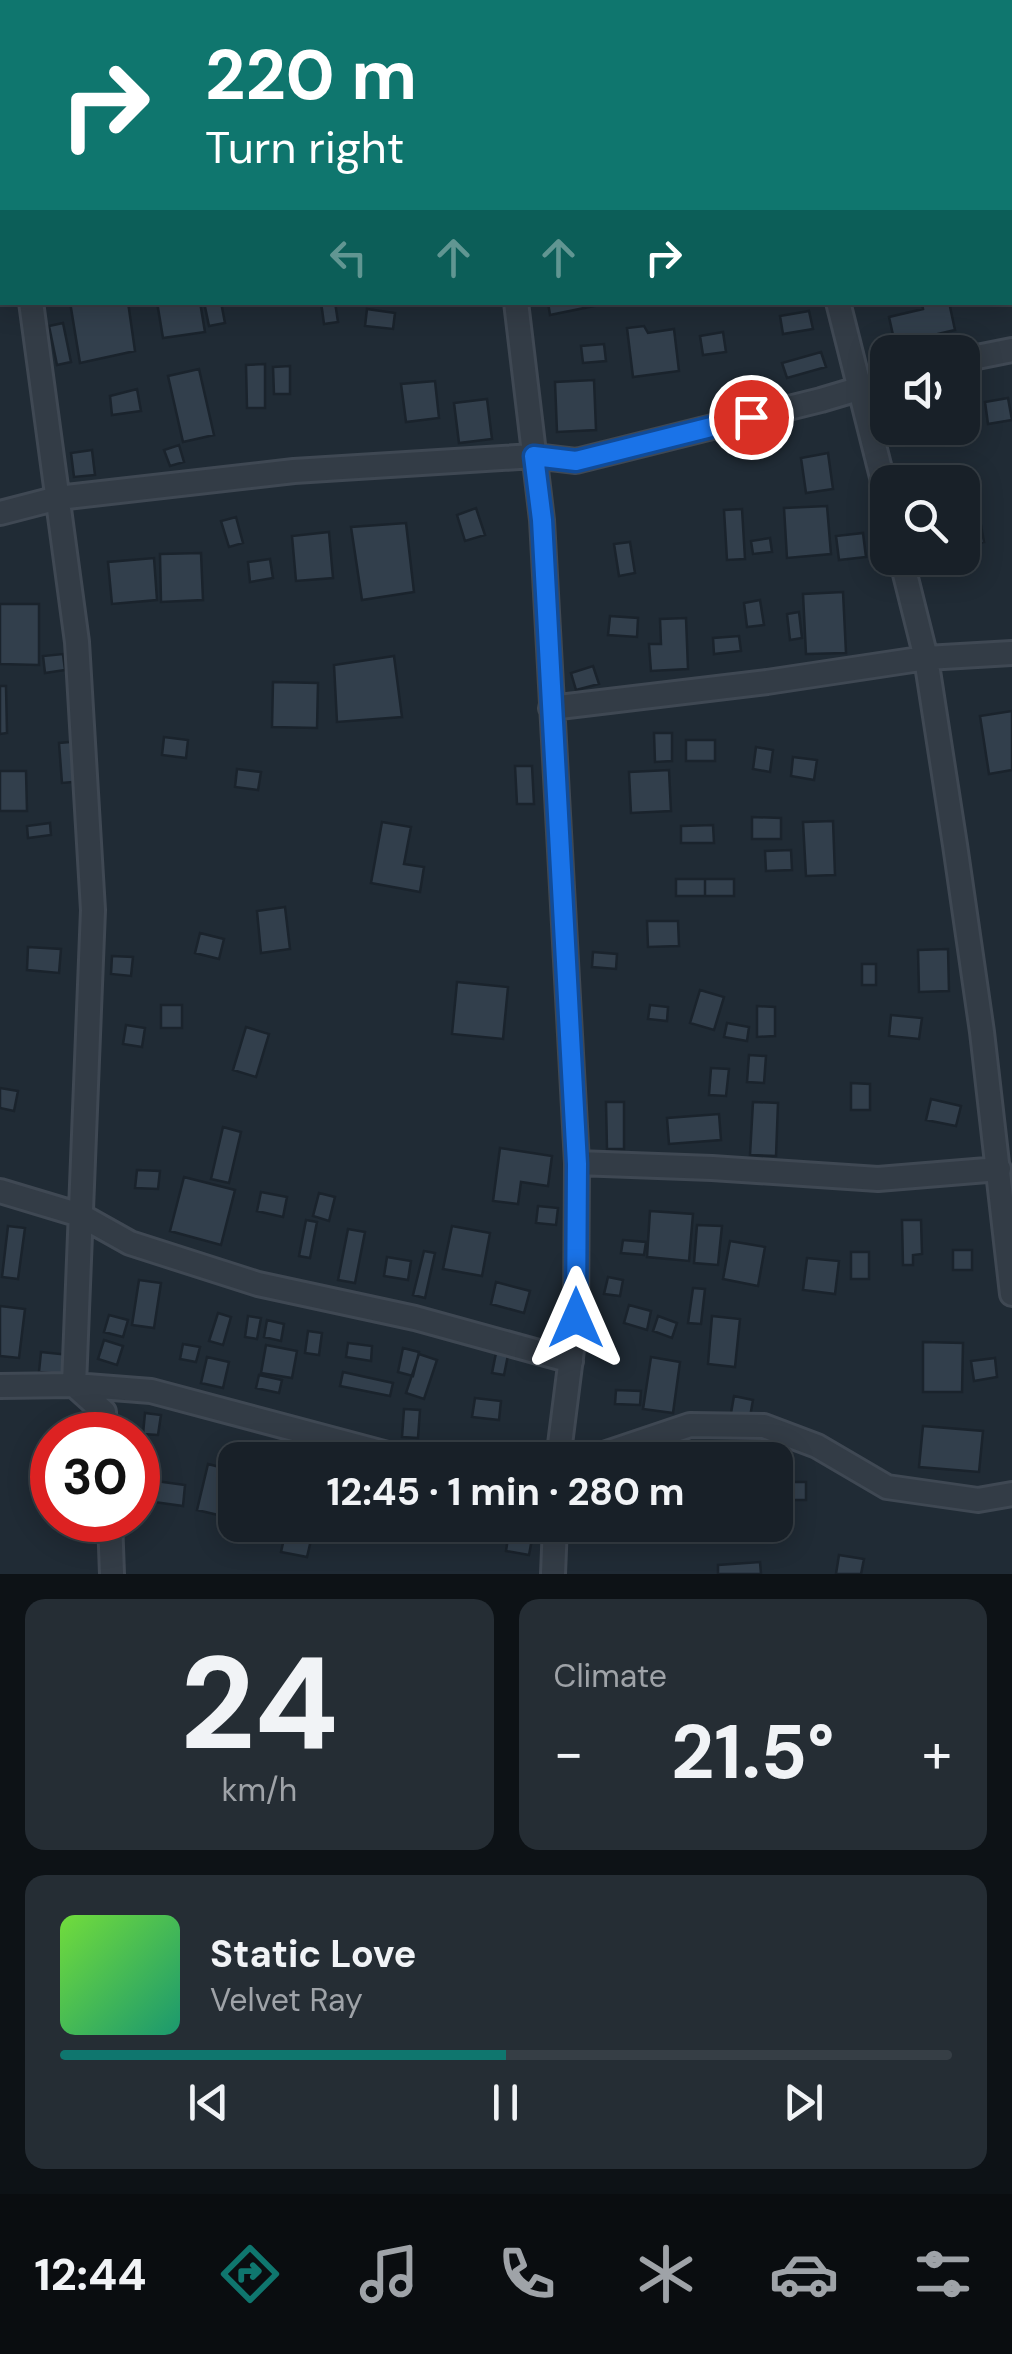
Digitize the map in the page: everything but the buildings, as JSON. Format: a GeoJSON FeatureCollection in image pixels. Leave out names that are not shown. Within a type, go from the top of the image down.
{"type":"FeatureCollection","features":[{"type":"Feature","properties":{"kind":"street"},"geometry":{"type":"LineString","coordinates":[[32,305],[76,642],[94,910],[74,1385]]}},
{"type":"Feature","properties":{"kind":"street"},"geometry":{"type":"LineString","coordinates":[[516,305],[542,520],[577,1164],[576,1318],[560,1442]]}},
{"type":"Feature","properties":{"kind":"street"},"geometry":{"type":"LineString","coordinates":[[839,305],[879,465]]}},
{"type":"Feature","properties":{"kind":"street"},"geometry":{"type":"LineString","coordinates":[[980,356],[1012,350]]}},
{"type":"Feature","properties":{"kind":"street"},"geometry":{"type":"LineString","coordinates":[[0,513],[58,498],[294,470],[534,456],[576,461],[870,385]]}},
{"type":"Feature","properties":{"kind":"street"},"geometry":{"type":"LineString","coordinates":[[905,575],[926,658],[971,958],[1012,1294]]}},
{"type":"Feature","properties":{"kind":"street"},"geometry":{"type":"LineString","coordinates":[[552,708],[926,658],[1012,653]]}},
{"type":"Feature","properties":{"kind":"street"},"geometry":{"type":"LineString","coordinates":[[577,1164],[878,1178],[999,1169]]}},
{"type":"Feature","properties":{"kind":"street"},"geometry":{"type":"LineString","coordinates":[[0,1191],[80,1215],[130,1244],[258,1284],[415,1318],[570,1361]]}},
{"type":"Feature","properties":{"kind":"street"},"geometry":{"type":"LineString","coordinates":[[74,1385],[104,1412]]}},
{"type":"Feature","properties":{"kind":"street"},"geometry":{"type":"LineString","coordinates":[[0,1386],[74,1385],[151,1391],[342,1442]]}},
{"type":"Feature","properties":{"kind":"street"},"geometry":{"type":"LineString","coordinates":[[641,1442],[690,1426],[764,1426],[817,1446],[887,1487],[978,1500],[1012,1494]]}},
{"type":"Feature","properties":{"kind":"street"},"geometry":{"type":"LineString","coordinates":[[111,1542],[112,1574]]}},
{"type":"Feature","properties":{"kind":"street"},"geometry":{"type":"LineString","coordinates":[[554,1574],[555,1542]]}},
{"type":"Feature","properties":{"kind":"route"},"geometry":{"type":"LineString","coordinates":[[576,1318],[577,1164],[542,520],[534,456],[576,461],[751,417]]}}]}
